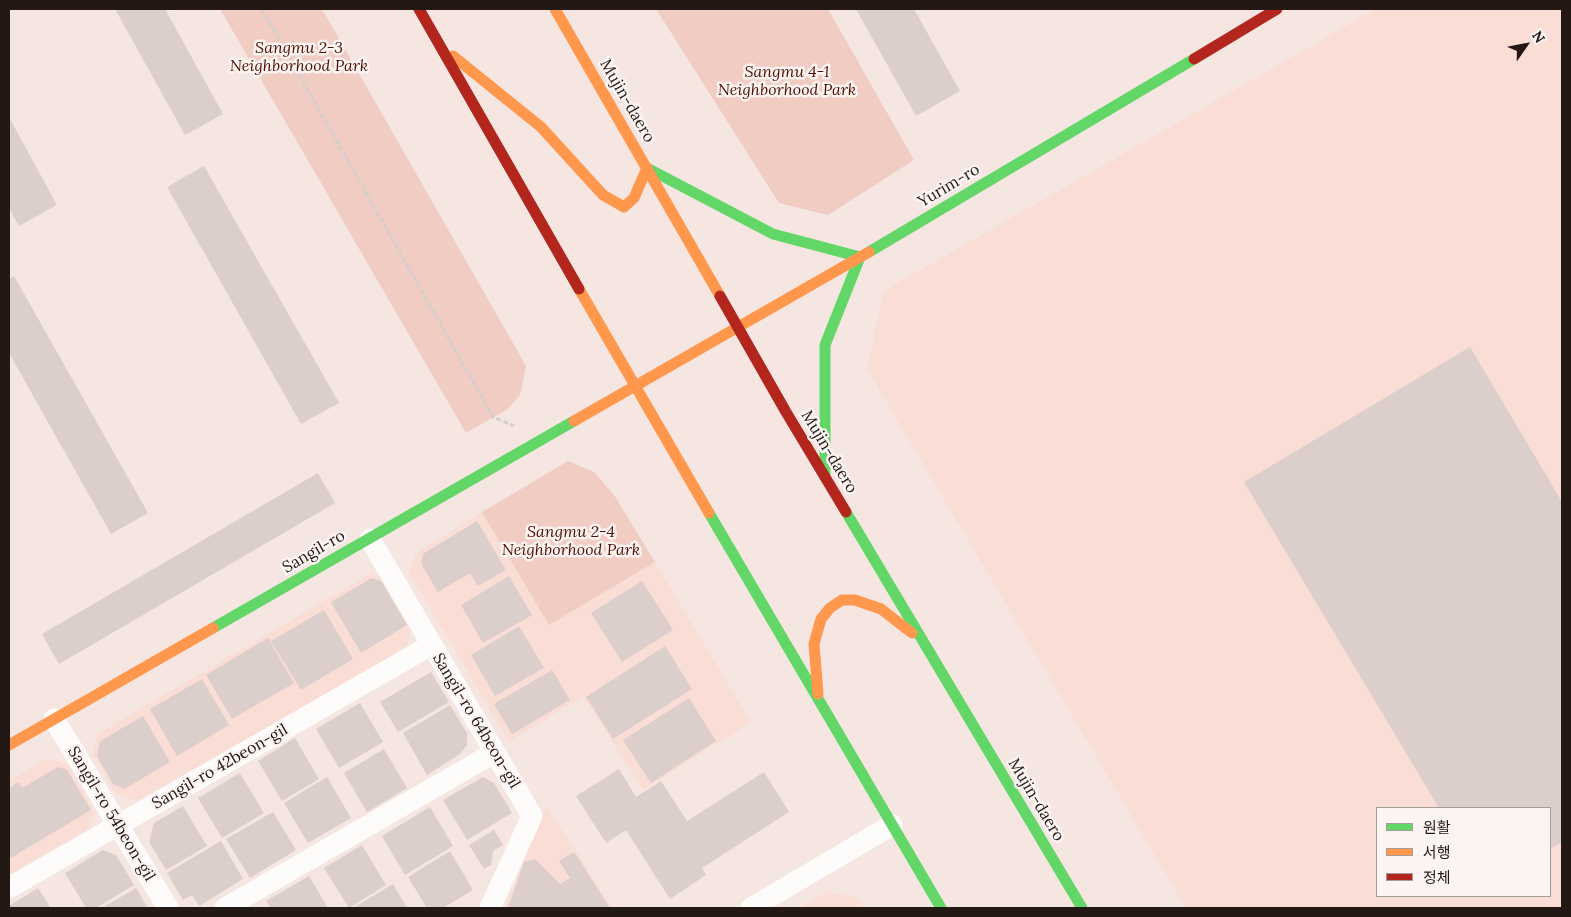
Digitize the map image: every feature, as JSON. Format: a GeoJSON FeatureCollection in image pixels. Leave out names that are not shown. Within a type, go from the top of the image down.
{"type":"FeatureCollection","features":[{"type":"Feature","properties":{"kind":"main road"},"geometry":{"type":"LineString","coordinates":[[419,9],[635,387],[941,908]]}},
{"type":"Feature","properties":{"kind":"main road","name":"Mujin-daero"},"geometry":{"type":"LineString","coordinates":[[555,9],[737,328],[1082,908]]}},
{"type":"Feature","properties":{"kind":"main road","name":"Yurim-ro"},"geometry":{"type":"LineString","coordinates":[[635,387],[929,218],[1277,9]]}},
{"type":"Feature","properties":{"kind":"main road"},"geometry":{"type":"LineString","coordinates":[[440,45],[541,127],[603,195],[624,207],[634,198],[647,168],[773,234],[860,257],[825,345],[825,476]]}},
{"type":"Feature","properties":{"kind":"main road","name":"Sangil-ro"},"geometry":{"type":"LineString","coordinates":[[9,745],[635,387]]}},
{"type":"Feature","properties":{"kind":"main road"},"geometry":{"type":"LineString","coordinates":[[819,700],[814,644],[821,619],[830,608],[842,600],[855,600],[881,609],[923,641]]}},
{"type":"Feature","properties":{"kind":"street","name":"Sangil-ro 64beon-gil"},"geometry":{"type":"LineString","coordinates":[[370,539],[532,816],[488,905]]}},
{"type":"Feature","properties":{"kind":"street","name":"Sangil-ro 42beon-gil"},"geometry":{"type":"LineString","coordinates":[[9,888],[118,827],[431,645]]}},
{"type":"Feature","properties":{"kind":"street","name":"Sangil-ro 54beon-gil"},"geometry":{"type":"LineString","coordinates":[[54,719],[168,908]]}},
{"type":"Feature","properties":{"kind":"street"},"geometry":{"type":"LineString","coordinates":[[225,908],[494,753]]}},
{"type":"Feature","properties":{"kind":"street"},"geometry":{"type":"LineString","coordinates":[[752,908],[892,825]]}},
{"type":"Feature","properties":{"kind":"path"},"geometry":{"type":"LineString","coordinates":[[262,9],[493,418],[546,438]]}},
{"type":"Feature","properties":{"kind":"shaded area"},"geometry":{"type":"Polygon","coordinates":[[[1376,9],[1562,9],[1562,908],[1186,908],[867,369],[884,291],[1376,9]]]}},
{"type":"Feature","properties":{"kind":"shaded area"},"geometry":{"type":"Polygon","coordinates":[[[482,512],[549,625],[655,562],[751,722],[643,790],[583,696],[509,742],[409,572],[416,553],[482,512]]]}},
{"type":"Feature","properties":{"kind":"shaded area"},"geometry":{"type":"Polygon","coordinates":[[[370,574],[384,578],[412,625],[406,649],[136,801],[115,793],[93,755],[96,735],[370,574]]]}},
{"type":"Feature","properties":{"kind":"shaded area"},"geometry":{"type":"Polygon","coordinates":[[[48,758],[68,765],[95,813],[90,828],[9,874],[9,781],[48,758]]]}},
{"type":"Feature","properties":{"kind":"shaded area"},"geometry":{"type":"Polygon","coordinates":[[[546,805],[613,908],[505,908],[546,805]]]}},
{"type":"Feature","properties":{"kind":"shaded area"},"geometry":{"type":"Polygon","coordinates":[[[828,892],[858,898],[864,908],[800,908],[828,892]]]}},
{"type":"Feature","properties":{"kind":"green space","name":"Sangmu 2-3 Neighborhood Park"},"geometry":{"type":"Polygon","coordinates":[[[220,9],[322,9],[526,366],[520,395],[508,409],[466,433],[220,9]]]}},
{"type":"Feature","properties":{"kind":"green space","name":"Sangmu 4-1 Neighborhood Park"},"geometry":{"type":"Polygon","coordinates":[[[656,9],[828,9],[914,160],[828,215],[779,203],[656,9]]]}},
{"type":"Feature","properties":{"kind":"green space","name":"Sangmu 2-4 Neighborhood Park"},"geometry":{"type":"Polygon","coordinates":[[[568,461],[594,472],[614,495],[655,562],[549,625],[482,512],[568,461]]]}},
{"type":"Feature","properties":{"kind":"building"},"geometry":{"type":"Polygon","coordinates":[[[115,9],[165,9],[223,114],[185,135],[115,9]]]}},
{"type":"Feature","properties":{"kind":"building"},"geometry":{"type":"Polygon","coordinates":[[[856,9],[914,9],[960,91],[916,116],[856,9]]]}},
{"type":"Feature","properties":{"kind":"building"},"geometry":{"type":"Polygon","coordinates":[[[9,117],[57,205],[19,226],[9,208],[9,117]]]}},
{"type":"Feature","properties":{"kind":"building"},"geometry":{"type":"Polygon","coordinates":[[[204,166],[339,403],[301,424],[167,187],[204,166]]]}},
{"type":"Feature","properties":{"kind":"building"},"geometry":{"type":"Polygon","coordinates":[[[14,276],[148,513],[111,534],[9,353],[9,279],[14,276]]]}},
{"type":"Feature","properties":{"kind":"building"},"geometry":{"type":"Polygon","coordinates":[[[1470,347],[1562,502],[1562,842],[1551,848],[1551,807],[1438,807],[1244,482],[1470,347]]]}},
{"type":"Feature","properties":{"kind":"building"},"geometry":{"type":"Polygon","coordinates":[[[318,473],[335,503],[59,664],[42,634],[318,473]]]}},
{"type":"Feature","properties":{"kind":"building"},"geometry":{"type":"Polygon","coordinates":[[[477,521],[506,570],[478,586],[470,573],[438,592],[423,567],[421,561],[423,554],[477,521]]]}},
{"type":"Feature","properties":{"kind":"building"},"geometry":{"type":"Polygon","coordinates":[[[509,576],[532,615],[483,643],[461,605],[509,576]]]}},
{"type":"Feature","properties":{"kind":"building"},"geometry":{"type":"Polygon","coordinates":[[[372,578],[381,581],[407,625],[361,653],[331,602],[372,578]]]}},
{"type":"Feature","properties":{"kind":"building"},"geometry":{"type":"Polygon","coordinates":[[[642,581],[673,630],[622,662],[591,613],[642,581]]]}},
{"type":"Feature","properties":{"kind":"building"},"geometry":{"type":"Polygon","coordinates":[[[324,610],[353,659],[301,690],[271,641],[324,610]]]}},
{"type":"Feature","properties":{"kind":"building"},"geometry":{"type":"Polygon","coordinates":[[[519,626],[544,668],[495,696],[471,655],[519,626]]]}},
{"type":"Feature","properties":{"kind":"building"},"geometry":{"type":"Polygon","coordinates":[[[268,638],[294,683],[232,719],[206,675],[268,638]]]}},
{"type":"Feature","properties":{"kind":"building"},"geometry":{"type":"Polygon","coordinates":[[[665,646],[692,689],[613,739],[586,697],[665,646]]]}},
{"type":"Feature","properties":{"kind":"building"},"geometry":{"type":"Polygon","coordinates":[[[552,670],[570,700],[512,734],[494,704],[552,670]]]}},
{"type":"Feature","properties":{"kind":"building"},"geometry":{"type":"Polygon","coordinates":[[[431,672],[449,702],[398,732],[380,702],[431,672]]]}},
{"type":"Feature","properties":{"kind":"building"},"geometry":{"type":"Polygon","coordinates":[[[202,679],[229,725],[177,756],[150,709],[202,679]]]}},
{"type":"Feature","properties":{"kind":"building"},"geometry":{"type":"Polygon","coordinates":[[[689,698],[716,741],[651,783],[623,740],[689,698]]]}},
{"type":"Feature","properties":{"kind":"building"},"geometry":{"type":"Polygon","coordinates":[[[360,703],[383,742],[339,768],[316,729],[360,703]]]}},
{"type":"Feature","properties":{"kind":"building"},"geometry":{"type":"Polygon","coordinates":[[[450,705],[467,733],[467,745],[460,754],[427,775],[403,733],[450,705]]]}},
{"type":"Feature","properties":{"kind":"building"},"geometry":{"type":"Polygon","coordinates":[[[143,716],[170,762],[124,789],[113,784],[97,756],[100,741],[143,716]]]}},
{"type":"Feature","properties":{"kind":"building"},"geometry":{"type":"Polygon","coordinates":[[[295,738],[319,779],[282,801],[258,761],[295,738]]]}},
{"type":"Feature","properties":{"kind":"building"},"geometry":{"type":"Polygon","coordinates":[[[384,749],[407,788],[367,812],[344,773],[384,749]]]}},
{"type":"Feature","properties":{"kind":"building"},"geometry":{"type":"Polygon","coordinates":[[[58,767],[67,770],[91,810],[9,859],[9,788],[19,782],[22,788],[58,767]]]}},
{"type":"Feature","properties":{"kind":"building"},"geometry":{"type":"Polygon","coordinates":[[[619,769],[636,797],[661,781],[687,821],[764,772],[789,812],[702,868],[706,875],[670,899],[626,830],[606,843],[576,796],[619,769]]]}},
{"type":"Feature","properties":{"kind":"building"},"geometry":{"type":"Polygon","coordinates":[[[240,773],[264,813],[222,838],[198,798],[240,773]]]}},
{"type":"Feature","properties":{"kind":"building"},"geometry":{"type":"Polygon","coordinates":[[[327,777],[351,818],[308,843],[284,803],[327,777]]]}},
{"type":"Feature","properties":{"kind":"building"},"geometry":{"type":"Polygon","coordinates":[[[483,777],[494,783],[512,813],[467,840],[443,800],[483,777]]]}},
{"type":"Feature","properties":{"kind":"building"},"geometry":{"type":"Polygon","coordinates":[[[183,806],[207,846],[166,870],[149,842],[154,823],[183,806]]]}},
{"type":"Feature","properties":{"kind":"building"},"geometry":{"type":"Polygon","coordinates":[[[430,807],[453,846],[405,875],[382,836],[430,807]]]}},
{"type":"Feature","properties":{"kind":"building"},"geometry":{"type":"Polygon","coordinates":[[[273,812],[296,850],[250,878],[226,839],[273,812]]]}},
{"type":"Feature","properties":{"kind":"building"},"geometry":{"type":"Polygon","coordinates":[[[494,830],[503,845],[493,851],[491,865],[484,869],[469,845],[494,830]]]}},
{"type":"Feature","properties":{"kind":"building"},"geometry":{"type":"Polygon","coordinates":[[[221,841],[243,879],[199,906],[192,895],[183,900],[167,873],[221,841]]]}},
{"type":"Feature","properties":{"kind":"building"},"geometry":{"type":"Polygon","coordinates":[[[362,845],[386,885],[349,908],[324,868],[362,845]]]}},
{"type":"Feature","properties":{"kind":"building"},"geometry":{"type":"Polygon","coordinates":[[[103,850],[116,855],[134,885],[96,908],[86,908],[65,873],[103,850]]]}},
{"type":"Feature","properties":{"kind":"building"},"geometry":{"type":"Polygon","coordinates":[[[450,851],[473,890],[443,908],[427,908],[408,877],[450,851]]]}},
{"type":"Feature","properties":{"kind":"building"},"geometry":{"type":"Polygon","coordinates":[[[574,852],[610,908],[508,908],[524,862],[535,859],[560,884],[570,878],[559,861],[574,852]]]}},
{"type":"Feature","properties":{"kind":"building"},"geometry":{"type":"Polygon","coordinates":[[[309,876],[328,908],[271,908],[266,901],[309,876]]]}},
{"type":"Feature","properties":{"kind":"building"},"geometry":{"type":"Polygon","coordinates":[[[393,884],[407,908],[353,908],[393,884]]]}},
{"type":"Feature","properties":{"kind":"building"},"geometry":{"type":"Polygon","coordinates":[[[38,888],[51,908],[9,908],[9,906],[38,888]]]}},
{"type":"Feature","properties":{"kind":"building"},"geometry":{"type":"Polygon","coordinates":[[[136,888],[148,908],[102,908],[136,888]]]}},
{"type":"Feature","properties":{"kind":"traffic: fast"},"geometry":{"type":"LineString","coordinates":[[869,252],[1194,59]]}},
{"type":"Feature","properties":{"kind":"traffic: fast"},"geometry":{"type":"LineString","coordinates":[[647,168],[773,234],[860,257]]}},
{"type":"Feature","properties":{"kind":"traffic: fast"},"geometry":{"type":"LineString","coordinates":[[825,477],[825,345],[860,257]]}},
{"type":"Feature","properties":{"kind":"traffic: fast"},"geometry":{"type":"LineString","coordinates":[[213,628],[574,421]]}},
{"type":"Feature","properties":{"kind":"traffic: fast"},"geometry":{"type":"LineString","coordinates":[[846,512],[1082,908]]}},
{"type":"Feature","properties":{"kind":"traffic: fast"},"geometry":{"type":"LineString","coordinates":[[709,513],[941,908]]}},
{"type":"Feature","properties":{"kind":"traffic: slow"},"geometry":{"type":"LineString","coordinates":[[555,9],[720,296]]}},
{"type":"Feature","properties":{"kind":"traffic: slow"},"geometry":{"type":"LineString","coordinates":[[453,56],[541,127],[603,195],[624,207],[634,198],[647,168]]}},
{"type":"Feature","properties":{"kind":"traffic: slow"},"geometry":{"type":"LineString","coordinates":[[574,421],[869,252]]}},
{"type":"Feature","properties":{"kind":"traffic: slow"},"geometry":{"type":"LineString","coordinates":[[579,289],[709,513]]}},
{"type":"Feature","properties":{"kind":"traffic: slow"},"geometry":{"type":"LineString","coordinates":[[818,694],[814,644],[821,619],[830,608],[842,600],[855,600],[881,609],[912,633]]}},
{"type":"Feature","properties":{"kind":"traffic: slow"},"geometry":{"type":"LineString","coordinates":[[9,745],[213,628]]}},
{"type":"Feature","properties":{"kind":"traffic: jam"},"geometry":{"type":"LineString","coordinates":[[419,9],[579,289]]}},
{"type":"Feature","properties":{"kind":"traffic: jam"},"geometry":{"type":"LineString","coordinates":[[1194,59],[1277,9]]}},
{"type":"Feature","properties":{"kind":"traffic: jam"},"geometry":{"type":"LineString","coordinates":[[720,296],[846,512]]}}]}
